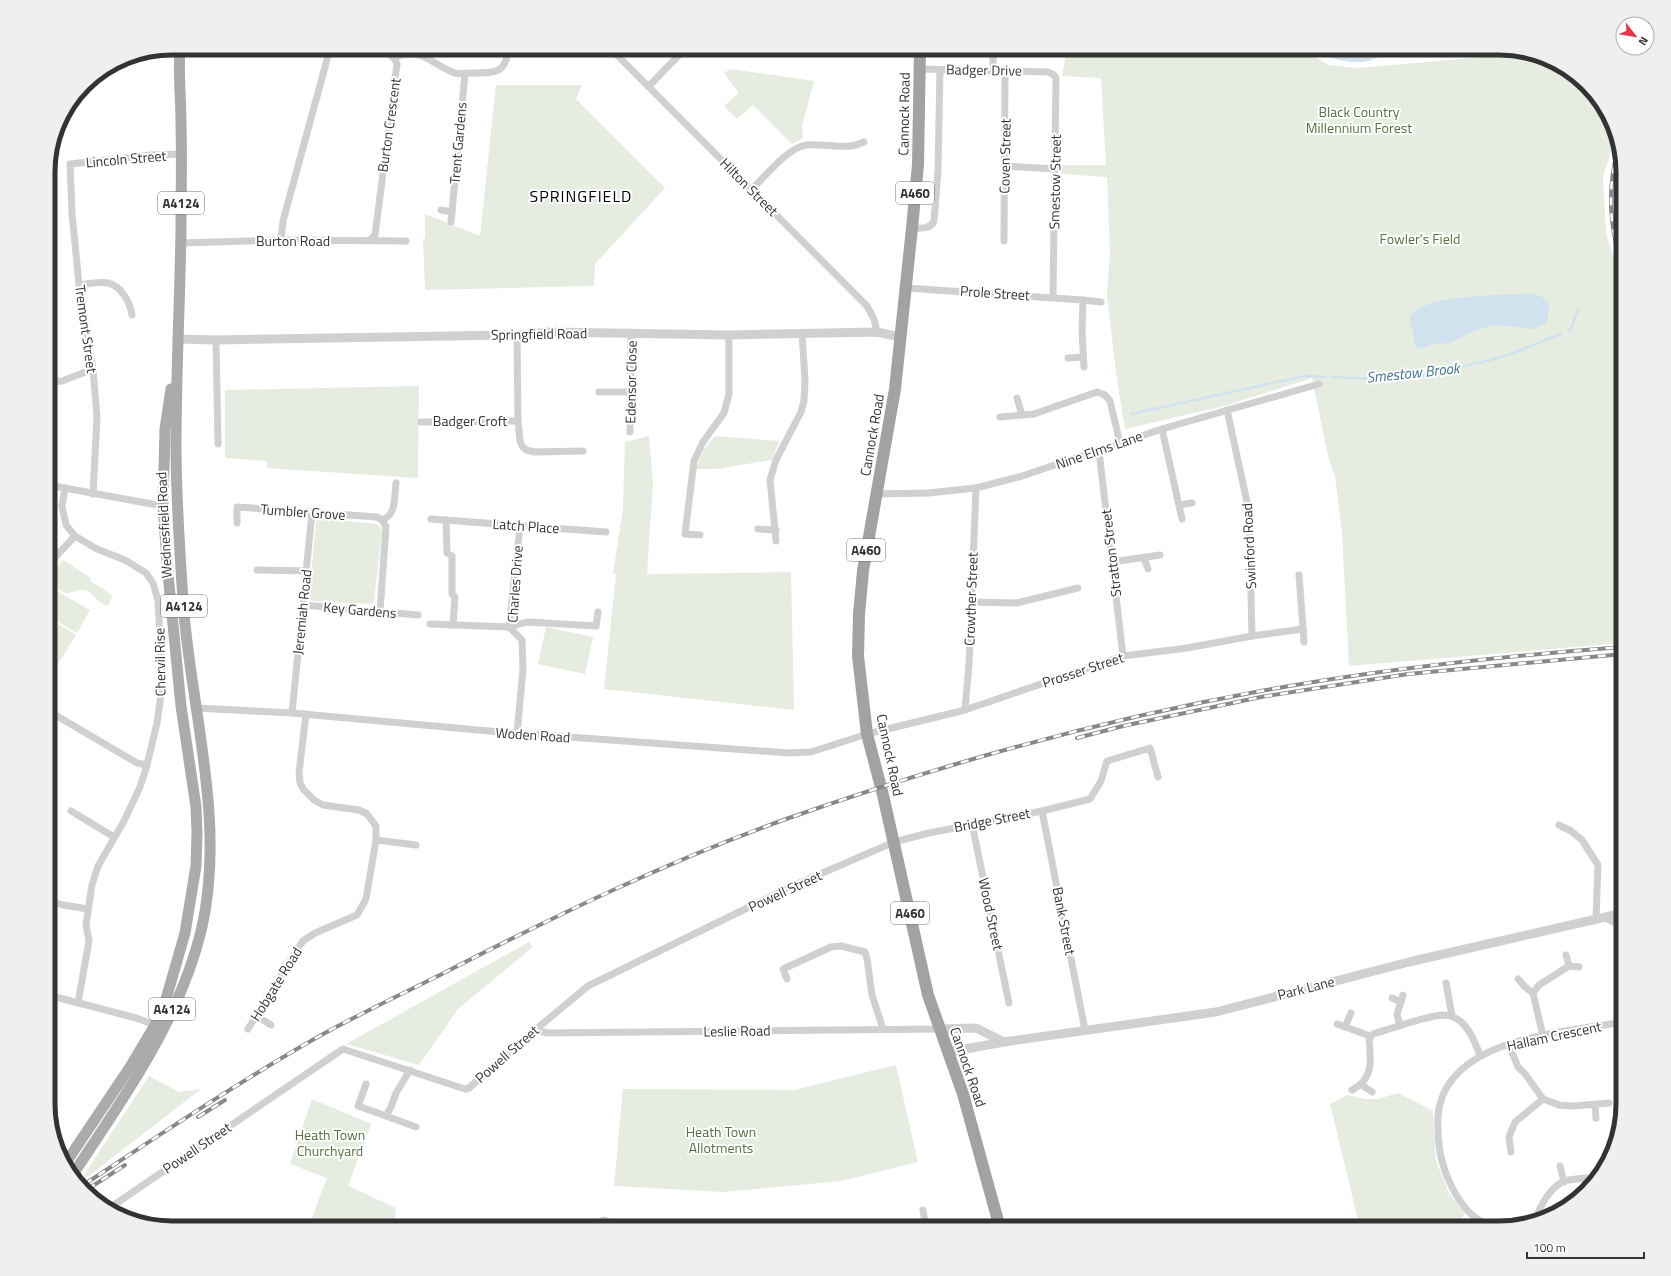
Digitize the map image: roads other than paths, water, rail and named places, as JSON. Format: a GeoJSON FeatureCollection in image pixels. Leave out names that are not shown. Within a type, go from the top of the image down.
{"type":"FeatureCollection","features":[{"type":"Feature","properties":{"kind":"highway","name":"Cannock Road"},"geometry":{"type":"LineString","coordinates":[[920,55],[918,165],[906,288],[895,389],[863,571],[859,614],[858,656],[867,734],[894,842],[928,995],[963,1094],[998,1221]]}},
{"type":"Feature","properties":{"kind":"main road","name":"Wednesfield Road"},"geometry":{"type":"LineString","coordinates":[[175,55],[178,67]]}},
{"type":"Feature","properties":{"kind":"main road","name":"Wednesfield Road"},"geometry":{"type":"LineString","coordinates":[[179,55],[178,67],[182,154],[181,243],[177,339],[177,503],[184,615],[196,708]]}},
{"type":"Feature","properties":{"kind":"main road","name":"Wednesfield Road"},"geometry":{"type":"LineString","coordinates":[[177,339],[165,429],[163,506],[181,706]]}},
{"type":"Feature","properties":{"kind":"main road"},"geometry":{"type":"LineString","coordinates":[[163,506],[177,503]]}},
{"type":"Feature","properties":{"kind":"main road"},"geometry":{"type":"LineString","coordinates":[[181,706],[196,708]]}},
{"type":"Feature","properties":{"kind":"main road","name":"A4124"},"geometry":{"type":"LineString","coordinates":[[69,1159],[130,1067],[159,1027],[185,933],[196,866],[197,833],[196,807],[181,706]]}},
{"type":"Feature","properties":{"kind":"main road","name":"A4124"},"geometry":{"type":"LineString","coordinates":[[76,1170],[130,1087],[159,1027],[182,988],[202,926],[208,884],[210,823],[196,708]]}},
{"type":"Feature","properties":{"kind":"street"},"geometry":{"type":"LineString","coordinates":[[281,240],[283,221],[329,55]]}},
{"type":"Feature","properties":{"kind":"street","name":"Burton Crescent"},"geometry":{"type":"LineString","coordinates":[[370,240],[375,235],[396,74],[397,64],[395,57],[392,55]]}},
{"type":"Feature","properties":{"kind":"street"},"geometry":{"type":"LineString","coordinates":[[395,57],[401,55]]}},
{"type":"Feature","properties":{"kind":"street"},"geometry":{"type":"LineString","coordinates":[[421,55],[453,73],[465,74],[499,71],[506,62],[507,55]]}},
{"type":"Feature","properties":{"kind":"street","name":"Hilton Street"},"geometry":{"type":"LineString","coordinates":[[617,55],[752,189],[866,306],[874,319],[877,332]]}},
{"type":"Feature","properties":{"kind":"street"},"geometry":{"type":"LineString","coordinates":[[649,86],[679,55]]}},
{"type":"Feature","properties":{"kind":"street"},"geometry":{"type":"LineString","coordinates":[[993,55],[993,71]]}},
{"type":"Feature","properties":{"kind":"street","name":"Badger Drive"},"geometry":{"type":"LineString","coordinates":[[920,69],[1048,72]]}},
{"type":"Feature","properties":{"kind":"street"},"geometry":{"type":"LineString","coordinates":[[912,228],[928,228],[934,221],[938,170],[940,70]]}},
{"type":"Feature","properties":{"kind":"street","name":"Coven Street"},"geometry":{"type":"LineString","coordinates":[[1004,241],[1005,71]]}},
{"type":"Feature","properties":{"kind":"street","name":"Smestow Street"},"geometry":{"type":"LineString","coordinates":[[1048,72],[1056,78],[1053,297]]}},
{"type":"Feature","properties":{"kind":"street","name":"Trent Gardens"},"geometry":{"type":"LineString","coordinates":[[451,222],[465,74]]}},
{"type":"Feature","properties":{"kind":"street"},"geometry":{"type":"LineString","coordinates":[[752,189],[790,152],[805,146],[856,146],[864,142]]}},
{"type":"Feature","properties":{"kind":"street","name":"Lincoln Street"},"geometry":{"type":"LineString","coordinates":[[70,164],[152,155],[182,154]]}},
{"type":"Feature","properties":{"kind":"street","name":"Tremont Street"},"geometry":{"type":"LineString","coordinates":[[70,164],[72,213],[79,285],[92,369],[97,417],[93,494]]}},
{"type":"Feature","properties":{"kind":"street"},"geometry":{"type":"LineString","coordinates":[[1004,166],[1055,169]]}},
{"type":"Feature","properties":{"kind":"street"},"geometry":{"type":"LineString","coordinates":[[441,210],[452,212]]}},
{"type":"Feature","properties":{"kind":"street","name":"Burton Road"},"geometry":{"type":"LineString","coordinates":[[181,243],[281,240],[406,241]]}},
{"type":"Feature","properties":{"kind":"street"},"geometry":{"type":"LineString","coordinates":[[79,285],[108,283],[113,285],[125,297],[130,306],[132,316]]}},
{"type":"Feature","properties":{"kind":"street","name":"Prole Street"},"geometry":{"type":"LineString","coordinates":[[906,288],[1053,297],[1102,302]]}},
{"type":"Feature","properties":{"kind":"street"},"geometry":{"type":"LineString","coordinates":[[1083,300],[1084,367]]}},
{"type":"Feature","properties":{"kind":"street","name":"Springfield Road"},"geometry":{"type":"LineString","coordinates":[[177,339],[216,340],[517,335],[550,332],[631,332],[729,335],[877,332],[900,337]]}},
{"type":"Feature","properties":{"kind":"street","name":"Edensor Close"},"geometry":{"type":"LineString","coordinates":[[630,432],[631,332]]}},
{"type":"Feature","properties":{"kind":"street"},"geometry":{"type":"LineString","coordinates":[[776,541],[770,480],[776,460],[801,412],[804,401],[802,333]]}},
{"type":"Feature","properties":{"kind":"street"},"geometry":{"type":"LineString","coordinates":[[517,335],[518,421],[520,441],[526,450],[535,452],[583,451]]}},
{"type":"Feature","properties":{"kind":"street"},"geometry":{"type":"LineString","coordinates":[[700,535],[685,534],[694,461],[702,442],[724,413],[729,394],[729,335]]}},
{"type":"Feature","properties":{"kind":"street"},"geometry":{"type":"LineString","coordinates":[[216,340],[218,444]]}},
{"type":"Feature","properties":{"kind":"street"},"geometry":{"type":"LineString","coordinates":[[1068,358],[1083,357]]}},
{"type":"Feature","properties":{"kind":"street"},"geometry":{"type":"LineString","coordinates":[[55,382],[62,381],[92,369]]}},
{"type":"Feature","properties":{"kind":"street","name":"Nine Elms Lane"},"geometry":{"type":"LineString","coordinates":[[876,494],[928,493],[976,488],[1022,476],[1099,451],[1120,442],[1162,428],[1319,384]]}},
{"type":"Feature","properties":{"kind":"street"},"geometry":{"type":"LineString","coordinates":[[599,392],[630,392]]}},
{"type":"Feature","properties":{"kind":"street"},"geometry":{"type":"LineString","coordinates":[[1000,417],[1034,414],[1097,392],[1105,395],[1110,401],[1120,442]]}},
{"type":"Feature","properties":{"kind":"street"},"geometry":{"type":"LineString","coordinates":[[1017,398],[1022,415]]}},
{"type":"Feature","properties":{"kind":"street","name":"Swinford Road"},"geometry":{"type":"LineString","coordinates":[[1227,410],[1249,511],[1252,636]]}},
{"type":"Feature","properties":{"kind":"street","name":"Badger Croft"},"geometry":{"type":"LineString","coordinates":[[421,422],[518,421]]}},
{"type":"Feature","properties":{"kind":"street"},"geometry":{"type":"LineString","coordinates":[[1162,428],[1182,519]]}},
{"type":"Feature","properties":{"kind":"street","name":"Stratton Street"},"geometry":{"type":"LineString","coordinates":[[1099,451],[1123,656]]}},
{"type":"Feature","properties":{"kind":"street"},"geometry":{"type":"LineString","coordinates":[[380,611],[386,527],[382,520],[388,518],[393,513],[396,483]]}},
{"type":"Feature","properties":{"kind":"street"},"geometry":{"type":"LineString","coordinates":[[55,486],[163,506]]}},
{"type":"Feature","properties":{"kind":"street","name":"Chervil Rise"},"geometry":{"type":"LineString","coordinates":[[65,488],[62,506],[66,526],[75,536],[96,549],[125,560],[146,573],[154,583],[158,600],[162,672],[157,722],[147,765],[140,787],[124,821],[98,866],[92,885],[86,925],[89,941],[78,1003]]}},
{"type":"Feature","properties":{"kind":"street","name":"Crowther Street"},"geometry":{"type":"LineString","coordinates":[[965,710],[969,664],[976,488]]}},
{"type":"Feature","properties":{"kind":"street"},"geometry":{"type":"LineString","coordinates":[[1179,505],[1192,503]]}},
{"type":"Feature","properties":{"kind":"street","name":"Tumbler Grove"},"geometry":{"type":"LineString","coordinates":[[237,523],[237,507],[377,517],[382,520]]}},
{"type":"Feature","properties":{"kind":"street","name":"Jeremiah Road"},"geometry":{"type":"LineString","coordinates":[[292,712],[312,512]]}},
{"type":"Feature","properties":{"kind":"street","name":"Latch Place"},"geometry":{"type":"LineString","coordinates":[[431,519],[606,532]]}},
{"type":"Feature","properties":{"kind":"street"},"geometry":{"type":"LineString","coordinates":[[446,520],[447,553],[452,556],[452,594],[455,597],[454,625]]}},
{"type":"Feature","properties":{"kind":"street","name":"Charles Drive"},"geometry":{"type":"LineString","coordinates":[[517,734],[523,669],[522,640],[510,627],[520,526]]}},
{"type":"Feature","properties":{"kind":"street"},"geometry":{"type":"LineString","coordinates":[[758,529],[776,530]]}},
{"type":"Feature","properties":{"kind":"street"},"geometry":{"type":"LineString","coordinates":[[55,557],[75,536]]}},
{"type":"Feature","properties":{"kind":"street"},"geometry":{"type":"LineString","coordinates":[[1112,562],[1160,555]]}},
{"type":"Feature","properties":{"kind":"street"},"geometry":{"type":"LineString","coordinates":[[1144,558],[1148,569]]}},
{"type":"Feature","properties":{"kind":"street"},"geometry":{"type":"LineString","coordinates":[[257,570],[307,571]]}},
{"type":"Feature","properties":{"kind":"street"},"geometry":{"type":"LineString","coordinates":[[1299,575],[1303,612],[1304,642]]}},
{"type":"Feature","properties":{"kind":"street"},"geometry":{"type":"LineString","coordinates":[[971,602],[1016,603],[1078,588]]}},
{"type":"Feature","properties":{"kind":"street","name":"Key Gardens"},"geometry":{"type":"LineString","coordinates":[[303,605],[418,615]]}},
{"type":"Feature","properties":{"kind":"street"},"geometry":{"type":"LineString","coordinates":[[430,624],[510,627],[527,622],[596,626],[598,612]]}},
{"type":"Feature","properties":{"kind":"street","name":"Prosser Street"},"geometry":{"type":"LineString","coordinates":[[867,734],[965,710],[1123,656],[1187,648],[1252,636],[1303,629]]}},
{"type":"Feature","properties":{"kind":"street","name":"Woden Road"},"geometry":{"type":"LineString","coordinates":[[196,708],[292,712],[517,734],[789,753],[811,752],[867,734]]}},
{"type":"Feature","properties":{"kind":"street","name":"Hobgate Road"},"geometry":{"type":"LineString","coordinates":[[248,1029],[303,942],[315,933],[357,914],[366,899],[376,840],[376,826],[367,814],[359,810],[323,805],[314,800],[304,790],[300,783],[299,773],[306,714]]}},
{"type":"Feature","properties":{"kind":"street"},"geometry":{"type":"LineString","coordinates":[[58,716],[137,763],[147,765]]}},
{"type":"Feature","properties":{"kind":"street","name":"Bridge Street"},"geometry":{"type":"LineString","coordinates":[[894,842],[929,833],[1042,811],[1090,799],[1101,781],[1107,761],[1150,748],[1158,777]]}},
{"type":"Feature","properties":{"kind":"street"},"geometry":{"type":"LineString","coordinates":[[71,811],[114,837]]}},
{"type":"Feature","properties":{"kind":"street","name":"Bank Street"},"geometry":{"type":"LineString","coordinates":[[1042,811],[1086,1030]]}},
{"type":"Feature","properties":{"kind":"street","name":"Wood Street"},"geometry":{"type":"LineString","coordinates":[[972,824],[1009,1003]]}},
{"type":"Feature","properties":{"kind":"street"},"geometry":{"type":"LineString","coordinates":[[1559,825],[1571,831],[1582,840],[1598,865],[1596,918]]}},
{"type":"Feature","properties":{"kind":"street"},"geometry":{"type":"LineString","coordinates":[[376,840],[416,845]]}},
{"type":"Feature","properties":{"kind":"street","name":"Powell Street"},"geometry":{"type":"LineString","coordinates":[[113,1205],[342,1049],[465,1089],[469,1088],[588,986],[788,888],[894,842]]}},
{"type":"Feature","properties":{"kind":"street"},"geometry":{"type":"LineString","coordinates":[[55,902],[63,905],[88,908]]}},
{"type":"Feature","properties":{"kind":"street","name":"Park Lane"},"geometry":{"type":"LineString","coordinates":[[949,1052],[1004,1042],[1216,1012],[1397,965],[1596,918],[1616,915]]}},
{"type":"Feature","properties":{"kind":"street"},"geometry":{"type":"LineString","coordinates":[[1606,917],[1616,922]]}},
{"type":"Feature","properties":{"kind":"street"},"geometry":{"type":"LineString","coordinates":[[787,979],[783,969],[831,947],[841,946],[865,952],[872,995],[883,1029]]}},
{"type":"Feature","properties":{"kind":"street"},"geometry":{"type":"LineString","coordinates":[[1566,955],[1568,966]]}},
{"type":"Feature","properties":{"kind":"street"},"geometry":{"type":"LineString","coordinates":[[1543,1036],[1534,993],[1539,985],[1568,966],[1579,966]]}},
{"type":"Feature","properties":{"kind":"street"},"geometry":{"type":"LineString","coordinates":[[1518,979],[1525,987],[1534,993]]}},
{"type":"Feature","properties":{"kind":"street"},"geometry":{"type":"LineString","coordinates":[[1446,983],[1452,1016]]}},
{"type":"Feature","properties":{"kind":"street"},"geometry":{"type":"LineString","coordinates":[[1400,1026],[1398,1014],[1403,995]]}},
{"type":"Feature","properties":{"kind":"street"},"geometry":{"type":"LineString","coordinates":[[55,997],[136,1018],[159,1027]]}},
{"type":"Feature","properties":{"kind":"street"},"geometry":{"type":"LineString","coordinates":[[1392,998],[1401,1002]]}},
{"type":"Feature","properties":{"kind":"street"},"geometry":{"type":"LineString","coordinates":[[1345,1027],[1351,1013]]}},
{"type":"Feature","properties":{"kind":"street"},"geometry":{"type":"LineString","coordinates":[[1352,1090],[1362,1085],[1370,1066],[1368,1039],[1370,1036],[1432,1017],[1443,1015],[1452,1016],[1459,1020],[1465,1025],[1480,1055]]}},
{"type":"Feature","properties":{"kind":"street"},"geometry":{"type":"LineString","coordinates":[[257,1016],[271,1025]]}},
{"type":"Feature","properties":{"kind":"street","name":"Hallam Crescent"},"geometry":{"type":"LineString","coordinates":[[1482,1221],[1471,1214],[1460,1201],[1442,1161],[1438,1127],[1440,1102],[1451,1079],[1457,1072],[1480,1055],[1543,1036],[1616,1023]]}},
{"type":"Feature","properties":{"kind":"street"},"geometry":{"type":"LineString","coordinates":[[1337,1024],[1370,1036]]}},
{"type":"Feature","properties":{"kind":"street"},"geometry":{"type":"LineString","coordinates":[[939,1029],[976,1028],[1004,1042]]}},
{"type":"Feature","properties":{"kind":"street","name":"Leslie Road"},"geometry":{"type":"LineString","coordinates":[[535,1030],[547,1034],[939,1029]]}},
{"type":"Feature","properties":{"kind":"street"},"geometry":{"type":"LineString","coordinates":[[1510,1045],[1518,1067],[1526,1075],[1543,1099],[1558,1105],[1595,1105],[1609,1103]]}},
{"type":"Feature","properties":{"kind":"street"},"geometry":{"type":"LineString","coordinates":[[386,1116],[396,1094],[410,1070]]}},
{"type":"Feature","properties":{"kind":"street"},"geometry":{"type":"LineString","coordinates":[[366,1084],[358,1106],[416,1127]]}},
{"type":"Feature","properties":{"kind":"street"},"geometry":{"type":"LineString","coordinates":[[1362,1085],[1372,1092]]}},
{"type":"Feature","properties":{"kind":"street"},"geometry":{"type":"LineString","coordinates":[[1511,1152],[1509,1137],[1516,1122],[1543,1099]]}},
{"type":"Feature","properties":{"kind":"street"},"geometry":{"type":"LineString","coordinates":[[1595,1105],[1596,1118]]}},
{"type":"Feature","properties":{"kind":"street"},"geometry":{"type":"LineString","coordinates":[[1560,1166],[1564,1182]]}},
{"type":"Feature","properties":{"kind":"street"},"geometry":{"type":"LineString","coordinates":[[1538,1215],[1538,1211],[1549,1194],[1564,1182],[1587,1178]]}},
{"type":"Feature","properties":{"kind":"street"},"geometry":{"type":"LineString","coordinates":[[923,1210],[925,1221]]}},
{"type":"Feature","properties":{"kind":"water"},"geometry":{"type":"Polygon","coordinates":[[[1324,55],[1379,55],[1374,59],[1365,62],[1345,61],[1324,55]]]}},
{"type":"Feature","properties":{"kind":"water"},"geometry":{"type":"Polygon","coordinates":[[[1533,294],[1545,299],[1549,303],[1547,322],[1535,329],[1494,325],[1474,331],[1450,343],[1434,344],[1421,349],[1415,346],[1410,317],[1417,310],[1428,304],[1473,296],[1533,294]]]}},
{"type":"Feature","properties":{"kind":"waterway","name":"Smestow Brook"},"geometry":{"type":"LineString","coordinates":[[1569,331],[1578,310]]}},
{"type":"Feature","properties":{"kind":"waterway","name":"Smestow Brook"},"geometry":{"type":"LineString","coordinates":[[1332,377],[1374,379],[1413,377],[1452,371],[1464,366],[1513,353],[1561,334]]}},
{"type":"Feature","properties":{"kind":"waterway","name":"Smestow Brook"},"geometry":{"type":"LineString","coordinates":[[1131,414],[1305,376],[1326,377]]}},
{"type":"Feature","properties":{"kind":"railway"},"geometry":{"type":"LineString","coordinates":[[1615,159],[1612,179],[1611,208],[1616,243]]}},
{"type":"Feature","properties":{"kind":"railway"},"geometry":{"type":"LineString","coordinates":[[86,1183],[228,1091],[347,1021],[527,931],[613,890],[700,852],[789,818],[905,779],[1023,745],[1141,715],[1261,691],[1351,676],[1487,659],[1616,648]]}},
{"type":"Feature","properties":{"kind":"railway"},"geometry":{"type":"LineString","coordinates":[[1077,738],[1123,726],[1261,697],[1408,674],[1616,655]]}},
{"type":"Feature","properties":{"kind":"railway"},"geometry":{"type":"LineString","coordinates":[[198,1117],[225,1100]]}},
{"type":"Feature","properties":{"kind":"railway"},"geometry":{"type":"LineString","coordinates":[[90,1188],[125,1165]]}},
{"type":"Feature","properties":{"kind":"district","name":"SPRINGFIELD"},"geometry":{"type":"Point","coordinates":[581,196]}},
{"type":"Feature","properties":{"kind":"park label","name":"Black Country Millennium Forest"},"geometry":{"type":"Point","coordinates":[1359,120]}},
{"type":"Feature","properties":{"kind":"park label","name":"Fowler's Field"},"geometry":{"type":"Point","coordinates":[1420,239]}},
{"type":"Feature","properties":{"kind":"park label","name":"Heath Town Allotments"},"geometry":{"type":"Point","coordinates":[721,1140]}},
{"type":"Feature","properties":{"kind":"park label","name":"Heath Town Churchyard"},"geometry":{"type":"Point","coordinates":[330,1144]}}]}
